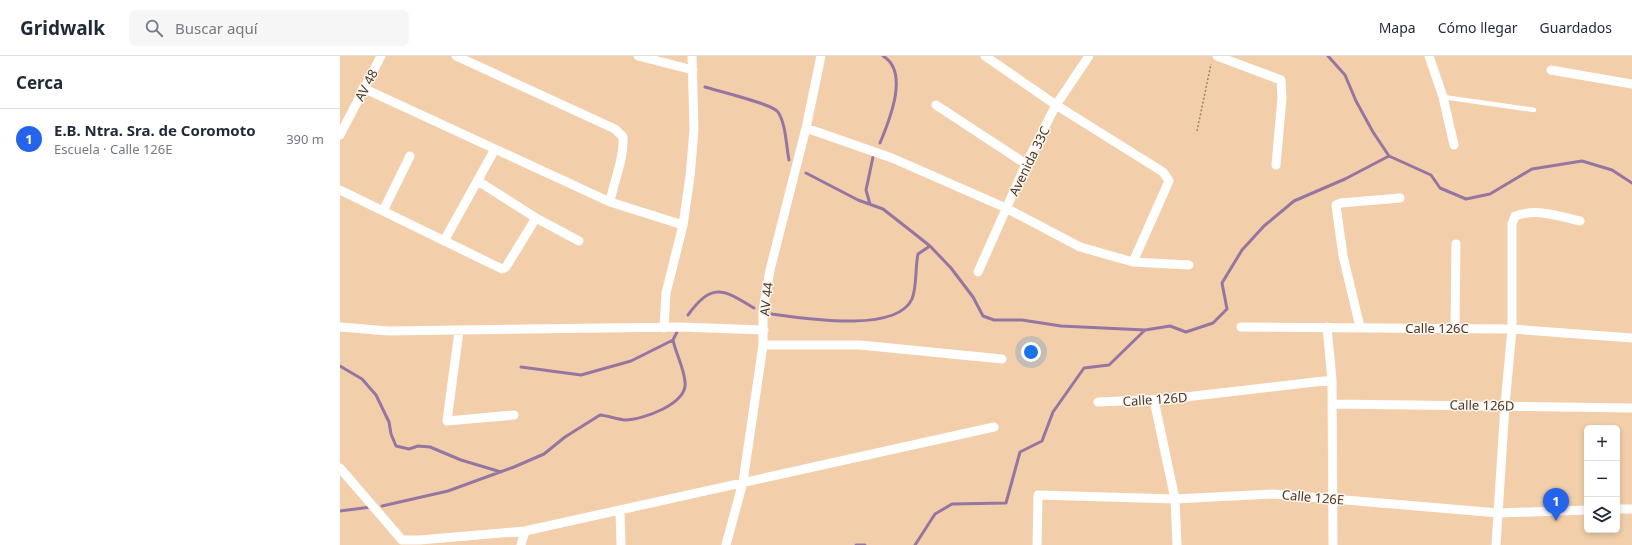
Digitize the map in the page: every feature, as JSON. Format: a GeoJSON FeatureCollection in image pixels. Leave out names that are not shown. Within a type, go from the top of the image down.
{"type":"FeatureCollection","features":[{"type":"Feature","properties":{"kind":"street","name":"AV 48"},"geometry":{"type":"LineString","coordinates":[[340,135],[363,88],[381,56]]}},
{"type":"Feature","properties":{"kind":"street"},"geometry":{"type":"LineString","coordinates":[[456,56],[477,60],[615,129],[623,137],[618,174],[610,202]]}},
{"type":"Feature","properties":{"kind":"street"},"geometry":{"type":"LineString","coordinates":[[638,56],[693,70]]}},
{"type":"Feature","properties":{"kind":"street"},"geometry":{"type":"LineString","coordinates":[[664,328],[666,293],[683,225],[690,177],[693,138],[692,56]]}},
{"type":"Feature","properties":{"kind":"street","name":"AV 44"},"geometry":{"type":"LineString","coordinates":[[726,545],[743,482],[763,345],[763,311],[770,270],[806,128],[821,56]]}},
{"type":"Feature","properties":{"kind":"street"},"geometry":{"type":"LineString","coordinates":[[985,56],[1056,105],[1163,172],[1169,181],[1133,262]]}},
{"type":"Feature","properties":{"kind":"street","name":"Avenida 33C"},"geometry":{"type":"LineString","coordinates":[[978,272],[1026,164],[1056,105],[1089,56]]}},
{"type":"Feature","properties":{"kind":"street"},"geometry":{"type":"LineString","coordinates":[[1217,56],[1235,59],[1281,80],[1282,98],[1276,165]]}},
{"type":"Feature","properties":{"kind":"street"},"geometry":{"type":"LineString","coordinates":[[1429,56],[1443,97],[1454,145]]}},
{"type":"Feature","properties":{"kind":"street"},"geometry":{"type":"LineString","coordinates":[[1551,70],[1632,84]]}},
{"type":"Feature","properties":{"kind":"street"},"geometry":{"type":"LineString","coordinates":[[363,88],[610,202],[683,225]]}},
{"type":"Feature","properties":{"kind":"street"},"geometry":{"type":"LineString","coordinates":[[936,105],[1026,164]]}},
{"type":"Feature","properties":{"kind":"street"},"geometry":{"type":"LineString","coordinates":[[806,128],[892,158],[1006,208],[1080,246],[1133,262],[1189,264]]}},
{"type":"Feature","properties":{"kind":"street"},"geometry":{"type":"LineString","coordinates":[[444,241],[495,149]]}},
{"type":"Feature","properties":{"kind":"street"},"geometry":{"type":"LineString","coordinates":[[383,211],[410,156]]}},
{"type":"Feature","properties":{"kind":"street"},"geometry":{"type":"LineString","coordinates":[[478,181],[536,218],[579,241]]}},
{"type":"Feature","properties":{"kind":"street"},"geometry":{"type":"LineString","coordinates":[[340,190],[502,269],[506,267],[536,218]]}},
{"type":"Feature","properties":{"kind":"street"},"geometry":{"type":"LineString","coordinates":[[1360,327],[1343,256],[1336,205],[1341,203],[1400,198]]}},
{"type":"Feature","properties":{"kind":"street"},"geometry":{"type":"LineString","coordinates":[[1496,545],[1505,405],[1512,329],[1512,224],[1515,216],[1525,212],[1537,211],[1580,221]]}},
{"type":"Feature","properties":{"kind":"street"},"geometry":{"type":"LineString","coordinates":[[1455,328],[1456,244]]}},
{"type":"Feature","properties":{"kind":"street"},"geometry":{"type":"LineString","coordinates":[[340,327],[388,331],[681,327],[764,330]]}},
{"type":"Feature","properties":{"kind":"street","name":"Calle 126C"},"geometry":{"type":"LineString","coordinates":[[1241,327],[1512,329],[1632,338]]}},
{"type":"Feature","properties":{"kind":"street"},"geometry":{"type":"LineString","coordinates":[[1327,327],[1332,380],[1333,545]]}},
{"type":"Feature","properties":{"kind":"street"},"geometry":{"type":"LineString","coordinates":[[459,331],[447,421],[514,415]]}},
{"type":"Feature","properties":{"kind":"street"},"geometry":{"type":"LineString","coordinates":[[763,345],[860,345],[1002,359]]}},
{"type":"Feature","properties":{"kind":"street","name":"Calle 126D"},"geometry":{"type":"LineString","coordinates":[[1098,402],[1154,400],[1332,380]]}},
{"type":"Feature","properties":{"kind":"street"},"geometry":{"type":"LineString","coordinates":[[1154,400],[1175,499],[1177,545]]}},
{"type":"Feature","properties":{"kind":"street","name":"Calle 126D"},"geometry":{"type":"LineString","coordinates":[[1332,404],[1505,405],[1632,408]]}},
{"type":"Feature","properties":{"kind":"street"},"geometry":{"type":"LineString","coordinates":[[340,468],[399,542],[525,531],[620,511],[994,426]]}},
{"type":"Feature","properties":{"kind":"street","name":"Calle 126E"},"geometry":{"type":"LineString","coordinates":[[1037,545],[1038,495],[1175,499],[1274,494],[1499,513],[1584,510]]}},
{"type":"Feature","properties":{"kind":"street"},"geometry":{"type":"LineString","coordinates":[[1620,509],[1632,509]]}},
{"type":"Feature","properties":{"kind":"street"},"geometry":{"type":"LineString","coordinates":[[620,511],[621,545]]}},
{"type":"Feature","properties":{"kind":"street"},"geometry":{"type":"LineString","coordinates":[[521,545],[525,531]]}},
{"type":"Feature","properties":{"kind":"lane"},"geometry":{"type":"LineString","coordinates":[[1443,97],[1534,110]]}},
{"type":"Feature","properties":{"kind":"path"},"geometry":{"type":"LineString","coordinates":[[1197,131],[1211,64]]}},
{"type":"Feature","properties":{"kind":"waterway"},"geometry":{"type":"LineString","coordinates":[[880,143],[892,110],[896,85],[895,73],[891,63],[883,56]]}},
{"type":"Feature","properties":{"kind":"waterway"},"geometry":{"type":"LineString","coordinates":[[1328,56],[1345,75],[1356,101],[1373,132],[1389,156]]}},
{"type":"Feature","properties":{"kind":"waterway"},"geometry":{"type":"LineString","coordinates":[[705,87],[766,105],[778,112],[783,122],[789,160]]}},
{"type":"Feature","properties":{"kind":"waterway"},"geometry":{"type":"LineString","coordinates":[[806,173],[858,200],[883,209],[930,246],[951,268],[973,297],[983,316],[994,320],[1022,320],[1061,326],[1145,330],[1170,326],[1186,332],[1213,323],[1227,309],[1222,283],[1242,250],[1264,226],[1294,201],[1345,179],[1389,156],[1431,175],[1440,188],[1466,199],[1490,194],[1532,169],[1582,161],[1612,170],[1632,183]]}},
{"type":"Feature","properties":{"kind":"waterway"},"geometry":{"type":"LineString","coordinates":[[870,204],[866,190],[873,157]]}},
{"type":"Feature","properties":{"kind":"waterway"},"geometry":{"type":"LineString","coordinates":[[772,314],[847,321],[888,317],[903,310],[912,299],[915,289],[918,254],[930,246]]}},
{"type":"Feature","properties":{"kind":"waterway"},"geometry":{"type":"LineString","coordinates":[[688,315],[696,304],[704,297],[711,293],[718,292],[734,296],[754,308]]}},
{"type":"Feature","properties":{"kind":"waterway"},"geometry":{"type":"LineString","coordinates":[[915,545],[935,514],[952,504],[1006,503],[1020,452],[1042,441],[1053,412],[1084,368],[1109,365],[1145,330]]}},
{"type":"Feature","properties":{"kind":"waterway"},"geometry":{"type":"LineString","coordinates":[[382,506],[448,491],[514,467],[544,454],[565,437],[600,415],[625,420],[633,419],[652,414],[672,404],[684,390],[685,382],[682,366],[673,340],[677,332]]}},
{"type":"Feature","properties":{"kind":"waterway"},"geometry":{"type":"LineString","coordinates":[[521,367],[581,375],[631,361],[673,340]]}},
{"type":"Feature","properties":{"kind":"waterway"},"geometry":{"type":"LineString","coordinates":[[340,366],[362,379],[376,395],[389,422],[391,434],[396,446],[409,449],[418,446],[430,447],[461,460],[501,472]]}},
{"type":"Feature","properties":{"kind":"waterway"},"geometry":{"type":"LineString","coordinates":[[340,511],[371,507]]}},
{"type":"Feature","properties":{"kind":"waterway"},"geometry":{"type":"LineString","coordinates":[[856,545],[865,545]]}},
{"type":"Feature","properties":{"kind":"place","name":"E.B. Ntra. Sra. de Coromoto"},"geometry":{"type":"Point","coordinates":[1556,521]}}]}
